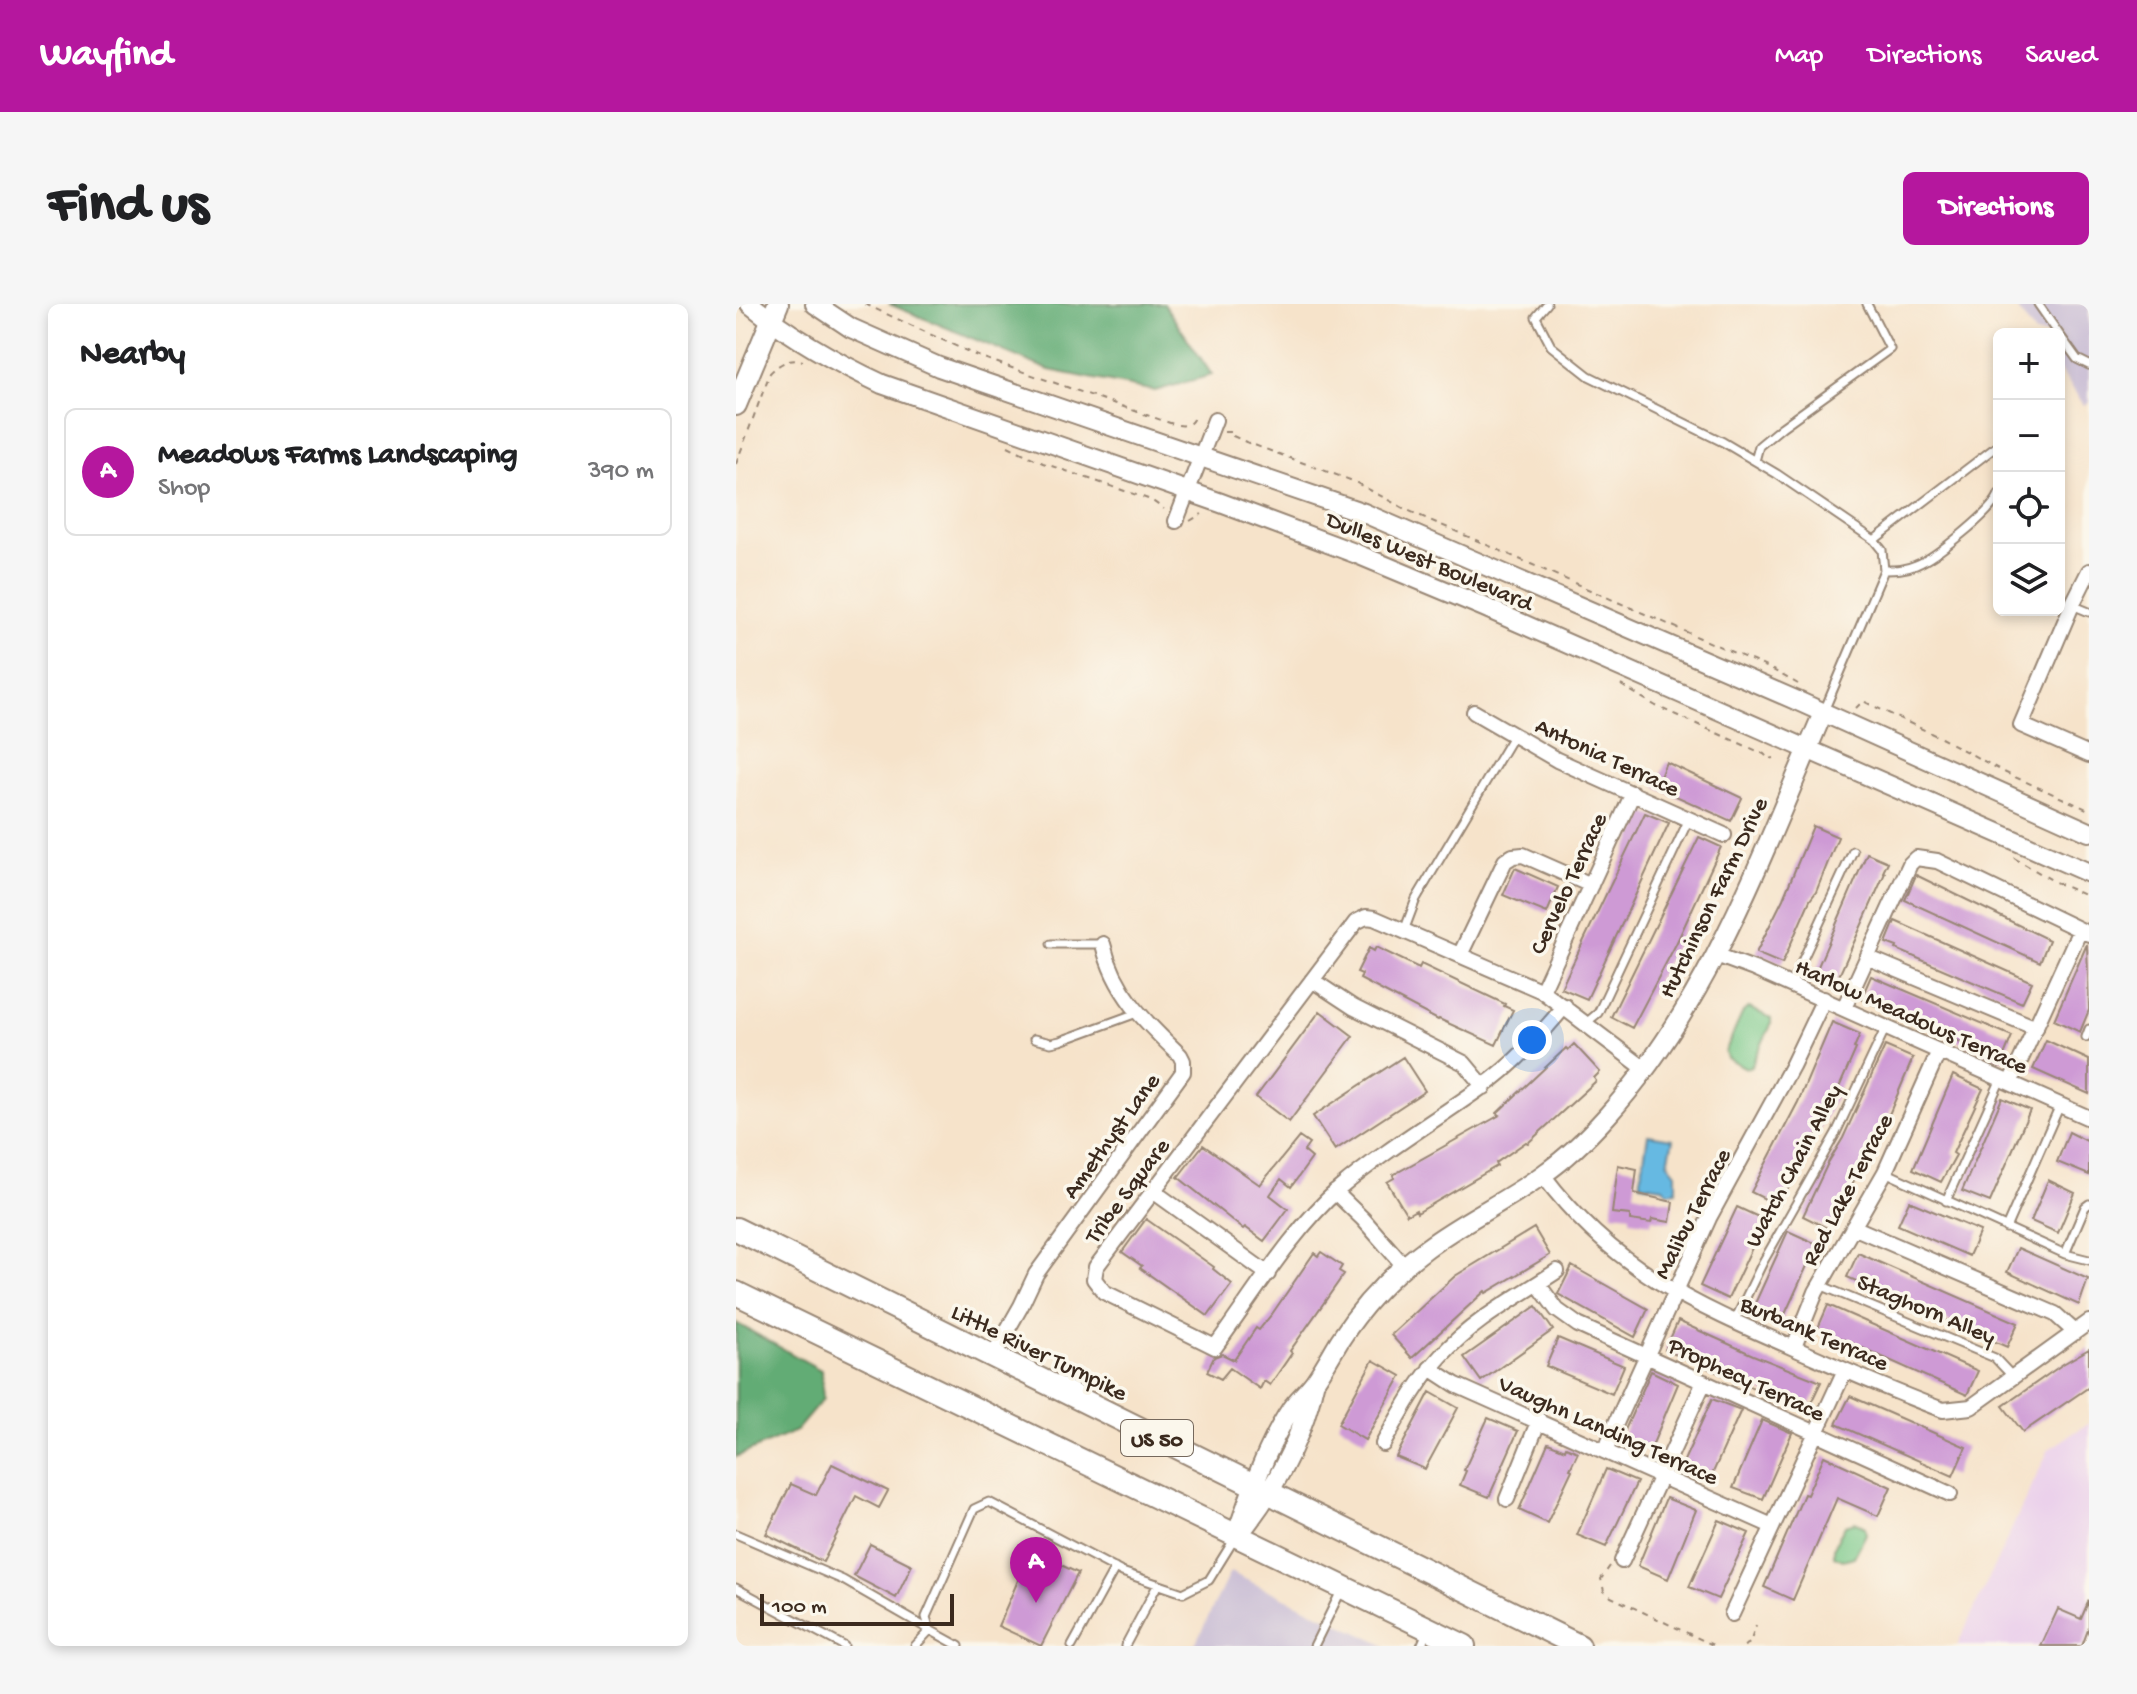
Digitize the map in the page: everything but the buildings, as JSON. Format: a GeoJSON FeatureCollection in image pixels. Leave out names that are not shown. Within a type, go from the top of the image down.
{"type":"FeatureCollection","features":[{"type":"Feature","properties":{"kind":"highway","name":"Little River Turnpike"},"geometry":{"type":"LineString","coordinates":[[736,1229],[1579,1646]]}},
{"type":"Feature","properties":{"kind":"highway","name":"US 50"},"geometry":{"type":"LineString","coordinates":[[736,1293],[1344,1586],[1425,1637],[1464,1646]]}},
{"type":"Feature","properties":{"kind":"main road"},"geometry":{"type":"LineString","coordinates":[[736,405],[774,312]]}},
{"type":"Feature","properties":{"kind":"street","name":"Dulles West Boulevard"},"geometry":{"type":"LineString","coordinates":[[750,304],[774,312],[837,363],[882,384],[1325,542],[1470,601],[2089,873]]}},
{"type":"Feature","properties":{"kind":"street","name":"Dulles West Boulevard"},"geometry":{"type":"LineString","coordinates":[[815,304],[851,328],[939,367],[1364,513],[2089,832]]}},
{"type":"Feature","properties":{"kind":"street"},"geometry":{"type":"LineString","coordinates":[[1182,522],[1188,492],[1202,456],[1219,426]]}},
{"type":"Feature","properties":{"kind":"street"},"geometry":{"type":"LineString","coordinates":[[2089,571],[2021,725],[2089,755]]}},
{"type":"Feature","properties":{"kind":"street","name":"Antonia Terrace"},"geometry":{"type":"LineString","coordinates":[[1474,712],[1557,760],[1724,835]]}},
{"type":"Feature","properties":{"kind":"street","name":"Hutchinson Farm Drive"},"geometry":{"type":"LineString","coordinates":[[1236,1536],[1307,1415],[1315,1382],[1363,1308],[1404,1266],[1430,1246],[1543,1175],[1585,1140],[1645,1069],[1687,1007],[1716,955],[1823,713]]}},
{"type":"Feature","properties":{"kind":"street","name":"Cervelo Terrace"},"geometry":{"type":"LineString","coordinates":[[1542,991],[1633,793]]}},
{"type":"Feature","properties":{"kind":"street"},"geometry":{"type":"LineString","coordinates":[[1460,955],[1505,861],[1513,856],[1523,855],[1591,885]]}},
{"type":"Feature","properties":{"kind":"street"},"geometry":{"type":"LineString","coordinates":[[1844,1008],[1910,864],[1916,858],[1937,861],[2084,932],[2006,1081]]}},
{"type":"Feature","properties":{"kind":"street","name":"Tribe Square"},"geometry":{"type":"LineString","coordinates":[[1565,1006],[1515,1061],[1484,1087],[1377,1158],[1335,1192],[1302,1227],[1215,1347],[1104,1292],[1094,1279],[1096,1267],[1153,1191],[1356,922],[1366,917],[1542,991],[1565,1006],[1645,1069]]}},
{"type":"Feature","properties":{"kind":"street","name":"Amethyst Lane"},"geometry":{"type":"LineString","coordinates":[[992,1357],[1036,1274],[1183,1072],[1180,1055],[1137,1013],[1113,978],[1103,944]]}},
{"type":"Feature","properties":{"kind":"street","name":"Harlow Meadows Terrace"},"geometry":{"type":"LineString","coordinates":[[1716,955],[1824,999],[2089,1118]]}},
{"type":"Feature","properties":{"kind":"street"},"geometry":{"type":"LineString","coordinates":[[1869,958],[2036,1028]]}},
{"type":"Feature","properties":{"kind":"street"},"geometry":{"type":"LineString","coordinates":[[1312,980],[1353,1007],[1464,1063],[1484,1087]]}},
{"type":"Feature","properties":{"kind":"street","name":"Malibu Terrace"},"geometry":{"type":"LineString","coordinates":[[1606,1451],[1709,1218],[1792,1066],[1824,999]]}},
{"type":"Feature","properties":{"kind":"street","name":"Red Lake Terrace"},"geometry":{"type":"LineString","coordinates":[[1794,1347],[1820,1285],[1885,1172],[1939,1051]]}},
{"type":"Feature","properties":{"kind":"street","name":"Burbank Terrace"},"geometry":{"type":"LineString","coordinates":[[1543,1175],[1568,1209],[1597,1237],[1631,1265],[1675,1293],[1734,1322],[1936,1407],[1952,1411],[1971,1407],[2089,1322]]}},
{"type":"Feature","properties":{"kind":"street"},"geometry":{"type":"LineString","coordinates":[[1153,1191],[1268,1274]]}},
{"type":"Feature","properties":{"kind":"street"},"geometry":{"type":"LineString","coordinates":[[1335,1192],[1404,1266]]}},
{"type":"Feature","properties":{"kind":"street"},"geometry":{"type":"LineString","coordinates":[[1853,1227],[2055,1314],[2075,1332]]}},
{"type":"Feature","properties":{"kind":"street"},"geometry":{"type":"LineString","coordinates":[[1383,1444],[1430,1368],[1475,1325],[1557,1271]]}},
{"type":"Feature","properties":{"kind":"street","name":"Prophecy Terrace"},"geometry":{"type":"LineString","coordinates":[[1538,1284],[1557,1310],[1578,1325],[1950,1494]]}},
{"type":"Feature","properties":{"kind":"street","name":"Vaughn Landing Terrace"},"geometry":{"type":"LineString","coordinates":[[1430,1368],[1456,1385],[1772,1526]]}},
{"type":"Feature","properties":{"kind":"street"},"geometry":{"type":"LineString","coordinates":[[1732,1614],[1845,1370]]}},
{"type":"Feature","properties":{"kind":"street"},"geometry":{"type":"LineString","coordinates":[[1622,1561],[1704,1382]]}},
{"type":"Feature","properties":{"kind":"street"},"geometry":{"type":"LineString","coordinates":[[1507,1499],[1539,1420]]}},
{"type":"Feature","properties":{"kind":"lane"},"geometry":{"type":"LineString","coordinates":[[1547,304],[1536,317],[1551,346],[1589,376],[1755,461],[1874,540],[1882,550],[1884,570],[1823,713]]}},
{"type":"Feature","properties":{"kind":"lane"},"geometry":{"type":"LineString","coordinates":[[1755,461],[1759,446],[1890,349],[1867,304]]}},
{"type":"Feature","properties":{"kind":"lane"},"geometry":{"type":"LineString","coordinates":[[2038,304],[2055,328]]}},
{"type":"Feature","properties":{"kind":"lane"},"geometry":{"type":"LineString","coordinates":[[2065,342],[2077,359],[2089,365]]}},
{"type":"Feature","properties":{"kind":"lane"},"geometry":{"type":"LineString","coordinates":[[1874,540],[1993,449]]}},
{"type":"Feature","properties":{"kind":"lane"},"geometry":{"type":"LineString","coordinates":[[1884,570],[1901,570],[1919,564],[1969,528],[1993,504]]}},
{"type":"Feature","properties":{"kind":"lane"},"geometry":{"type":"LineString","coordinates":[[2072,605],[2089,612]]}},
{"type":"Feature","properties":{"kind":"lane"},"geometry":{"type":"LineString","coordinates":[[1404,931],[1416,899],[1513,736]]}},
{"type":"Feature","properties":{"kind":"lane"},"geometry":{"type":"LineString","coordinates":[[1586,1023],[1598,1013],[1689,818]]}},
{"type":"Feature","properties":{"kind":"lane"},"geometry":{"type":"LineString","coordinates":[[1791,985],[1853,851]]}},
{"type":"Feature","properties":{"kind":"lane"},"geometry":{"type":"LineString","coordinates":[[1051,944],[1103,944]]}},
{"type":"Feature","properties":{"kind":"lane"},"geometry":{"type":"LineString","coordinates":[[1034,1039],[1051,1043],[1060,1041],[1137,1013]]}},
{"type":"Feature","properties":{"kind":"lane","name":"Watch Chain Alley"},"geometry":{"type":"LineString","coordinates":[[1734,1322],[1763,1262],[1836,1133],[1886,1027]]}},
{"type":"Feature","properties":{"kind":"lane"},"geometry":{"type":"LineString","coordinates":[[1946,1201],[2006,1081]]}},
{"type":"Feature","properties":{"kind":"lane"},"geometry":{"type":"LineString","coordinates":[[2006,1228],[2060,1105]]}},
{"type":"Feature","properties":{"kind":"lane"},"geometry":{"type":"LineString","coordinates":[[1885,1172],[2065,1254],[2089,1260]]}},
{"type":"Feature","properties":{"kind":"lane"},"geometry":{"type":"LineString","coordinates":[[2065,1254],[2089,1204]]}},
{"type":"Feature","properties":{"kind":"lane","name":"Staghorn Alley"},"geometry":{"type":"LineString","coordinates":[[1820,1285],[1995,1358],[2012,1376]]}},
{"type":"Feature","properties":{"kind":"lane"},"geometry":{"type":"LineString","coordinates":[[930,1630],[926,1617],[974,1509],[989,1502],[1115,1568],[1183,1593],[1209,1580],[1236,1536]]}},
{"type":"Feature","properties":{"kind":"lane"},"geometry":{"type":"LineString","coordinates":[[736,1534],[843,1580],[959,1646]]}},
{"type":"Feature","properties":{"kind":"lane"},"geometry":{"type":"LineString","coordinates":[[1072,1646],[1115,1568]]}},
{"type":"Feature","properties":{"kind":"lane"},"geometry":{"type":"LineString","coordinates":[[1125,1646],[1158,1584]]}},
{"type":"Feature","properties":{"kind":"lane"},"geometry":{"type":"LineString","coordinates":[[1314,1646],[1344,1586]]}},
{"type":"Feature","properties":{"kind":"lane"},"geometry":{"type":"LineString","coordinates":[[736,1588],[844,1646]]}},
{"type":"Feature","properties":{"kind":"lane"},"geometry":{"type":"LineString","coordinates":[[915,1646],[930,1630]]}},
{"type":"Feature","properties":{"kind":"path"},"geometry":{"type":"LineString","coordinates":[[865,304],[975,355],[1164,421],[1189,425],[1195,414]]}},
{"type":"Feature","properties":{"kind":"path"},"geometry":{"type":"LineString","coordinates":[[736,464],[770,373],[791,358],[812,364]]}},
{"type":"Feature","properties":{"kind":"path"},"geometry":{"type":"LineString","coordinates":[[1219,426],[1232,432],[1237,439],[1353,481],[1407,510],[1782,674],[1797,682],[1805,693]]}},
{"type":"Feature","properties":{"kind":"path"},"geometry":{"type":"LineString","coordinates":[[1182,522],[1208,513]]}},
{"type":"Feature","properties":{"kind":"path"},"geometry":{"type":"LineString","coordinates":[[1620,685],[1656,706],[1764,754],[1769,759],[1774,758]]}},
{"type":"Feature","properties":{"kind":"path"},"geometry":{"type":"LineString","coordinates":[[1855,709],[1863,701],[2006,773],[2089,810]]}},
{"type":"Feature","properties":{"kind":"path"},"geometry":{"type":"LineString","coordinates":[[1622,1561],[1611,1565],[1603,1573],[1604,1591],[1715,1646]]}},
{"type":"Feature","properties":{"kind":"path"},"geometry":{"type":"LineString","coordinates":[[1744,1646],[1750,1643],[1756,1625]]}},
{"type":"Feature","properties":{"kind":"shaded area"},"geometry":{"type":"Polygon","coordinates":[[[2014,304],[2089,304],[2089,402],[2084,405],[2065,378],[2065,328],[2031,328],[2014,304]]]}},
{"type":"Feature","properties":{"kind":"shaded area"},"geometry":{"type":"Polygon","coordinates":[[[2089,1423],[2089,1637],[2085,1646],[1957,1646],[2049,1449],[2089,1423]]]}},
{"type":"Feature","properties":{"kind":"shaded area"},"geometry":{"type":"Polygon","coordinates":[[[1230,1572],[1386,1646],[1194,1646],[1230,1572]]]}},
{"type":"Feature","properties":{"kind":"green space"},"geometry":{"type":"Polygon","coordinates":[[[889,304],[1164,304],[1212,375],[1155,391],[1049,370],[889,304]]]}},
{"type":"Feature","properties":{"kind":"green space"},"geometry":{"type":"Polygon","coordinates":[[[1749,1008],[1771,1018],[1771,1025],[1751,1066],[1746,1068],[1727,1058],[1725,1052],[1743,1012],[1749,1008]]]}},
{"type":"Feature","properties":{"kind":"green space"},"geometry":{"type":"Polygon","coordinates":[[[736,1323],[821,1370],[823,1399],[796,1431],[736,1457],[736,1323]]]}},
{"type":"Feature","properties":{"kind":"green space"},"geometry":{"type":"Polygon","coordinates":[[[1855,1522],[1865,1527],[1866,1534],[1854,1557],[1843,1560],[1834,1556],[1834,1547],[1845,1525],[1855,1522]]]}},
{"type":"Feature","properties":{"kind":"water"},"geometry":{"type":"Polygon","coordinates":[[[1648,1135],[1673,1139],[1668,1163],[1676,1173],[1676,1191],[1668,1192],[1663,1187],[1640,1184],[1648,1135]]]}},
{"type":"Feature","properties":{"kind":"place","name":"Meadows Farms Landscaping"},"geometry":{"type":"Point","coordinates":[1036,1603]}}]}
